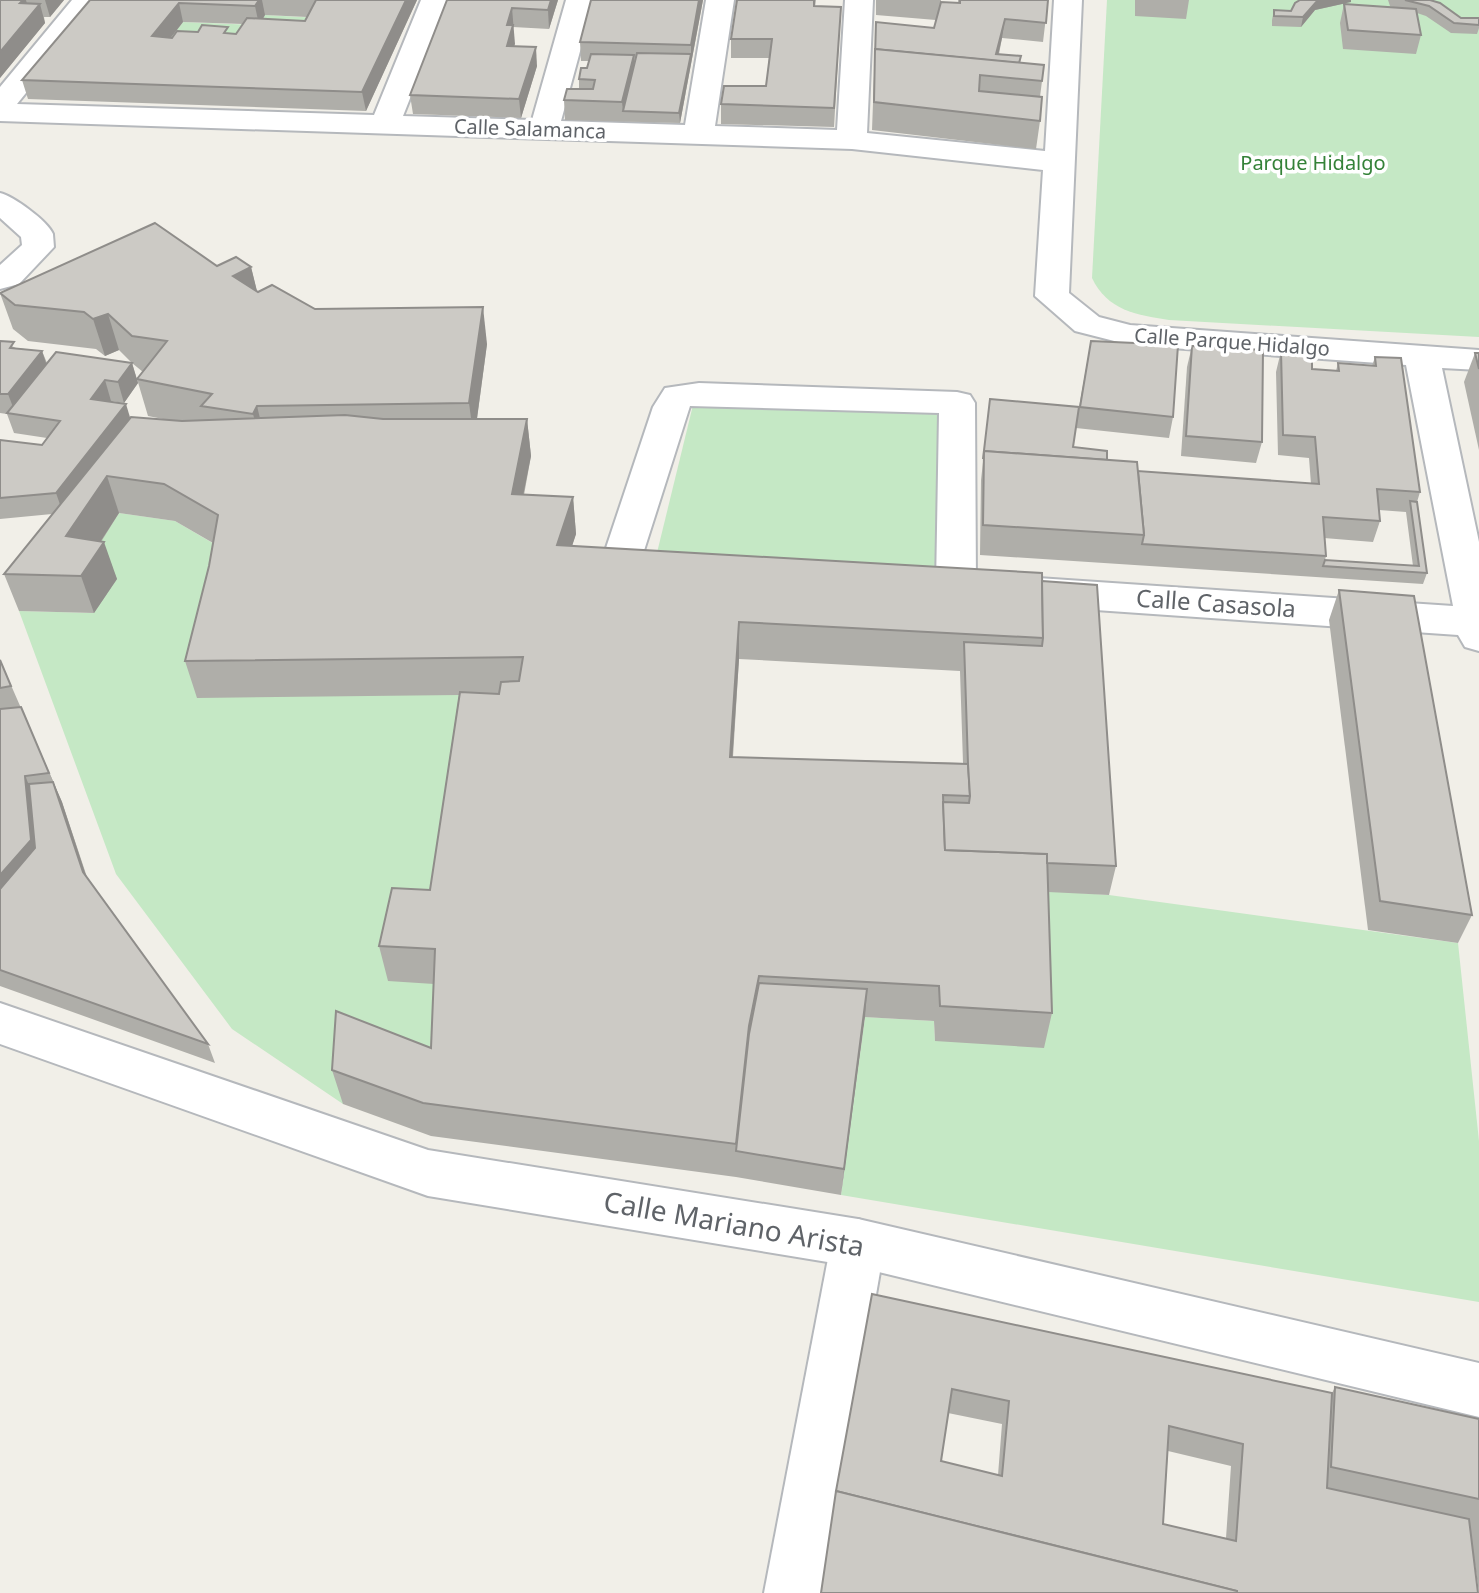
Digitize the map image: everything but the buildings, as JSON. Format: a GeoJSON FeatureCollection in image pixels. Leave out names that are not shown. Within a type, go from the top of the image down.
{"type":"FeatureCollection","features":[{"type":"Feature","properties":{"kind":"street"},"geometry":{"type":"LineString","coordinates":[[0,109],[87,0]]}},
{"type":"Feature","properties":{"kind":"street"},"geometry":{"type":"LineString","coordinates":[[385,124],[435,0]]}},
{"type":"Feature","properties":{"kind":"street"},"geometry":{"type":"LineString","coordinates":[[544,130],[580,0]]}},
{"type":"Feature","properties":{"kind":"street"},"geometry":{"type":"LineString","coordinates":[[699,135],[720,0]]}},
{"type":"Feature","properties":{"kind":"street"},"geometry":{"type":"LineString","coordinates":[[852,140],[859,0]]}},
{"type":"Feature","properties":{"kind":"street","name":"Calle Parque Hidalgo"},"geometry":{"type":"LineString","coordinates":[[1068,0],[1052,296],[1087,324],[1130,335],[1479,360]]}},
{"type":"Feature","properties":{"kind":"street","name":"Calle Salamanca"},"geometry":{"type":"LineString","coordinates":[[0,109],[852,140],[1059,162]]}},
{"type":"Feature","properties":{"kind":"street"},"geometry":{"type":"LineString","coordinates":[[0,202],[37,234],[38,247],[7,277],[0,279]]}},
{"type":"Feature","properties":{"kind":"street"},"geometry":{"type":"LineString","coordinates":[[1422,356],[1478,627]]}},
{"type":"Feature","properties":{"kind":"street","name":"Calle Casasola"},"geometry":{"type":"LineString","coordinates":[[694,576],[633,573],[621,569],[622,557],[671,407],[678,396],[699,394],[957,403],[968,587],[1478,627]]}},
{"type":"Feature","properties":{"kind":"street","name":"Calle Mariano Arista"},"geometry":{"type":"LineString","coordinates":[[0,1023],[428,1173],[858,1243],[1479,1390]]}},
{"type":"Feature","properties":{"kind":"street"},"geometry":{"type":"LineString","coordinates":[[794,1593],[858,1243]]}},
{"type":"Feature","properties":{"kind":"green space","name":"Parque Hidalgo"},"geometry":{"type":"Polygon","coordinates":[[[1107,0],[1479,0],[1479,337],[1169,320],[1134,313],[1106,297],[1092,278],[1107,0]]]}},
{"type":"Feature","properties":{"kind":"green space"},"geometry":{"type":"Polygon","coordinates":[[[265,15],[320,18],[157,55],[183,22],[259,25],[265,15]]]}},
{"type":"Feature","properties":{"kind":"green space"},"geometry":{"type":"Polygon","coordinates":[[[694,401],[944,411],[942,577],[654,565],[694,401]]]}},
{"type":"Feature","properties":{"kind":"green space"},"geometry":{"type":"Polygon","coordinates":[[[119,513],[175,521],[228,552],[220,603],[197,697],[470,694],[442,984],[439,1082],[343,1104],[232,1029],[116,874],[19,611],[94,613],[80,573],[119,513]]]}},
{"type":"Feature","properties":{"kind":"green space"},"geometry":{"type":"Polygon","coordinates":[[[1039,890],[1109,895],[1458,943],[1479,1141],[1479,1302],[841,1195],[865,1017],[934,1021],[935,1041],[1039,890]]]}}]}
